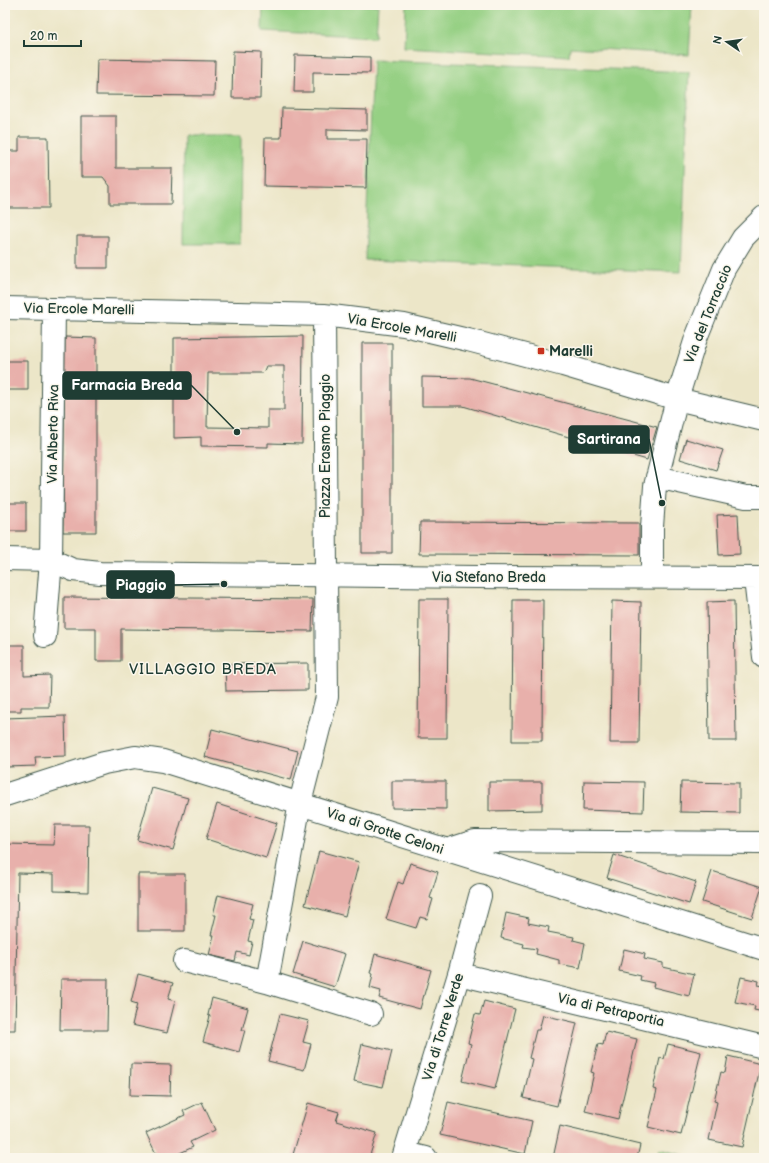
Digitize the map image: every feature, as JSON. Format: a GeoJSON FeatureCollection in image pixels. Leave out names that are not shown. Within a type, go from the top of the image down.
{"type":"FeatureCollection","features":[{"type":"Feature","properties":{"kind":"street","name":"Via del Torraccio"},"geometry":{"type":"LineString","coordinates":[[652,577],[652,527],[655,486],[677,399],[696,338],[724,269],[743,238],[764,217]]}},
{"type":"Feature","properties":{"kind":"street","name":"Via Ercole Marelli"},"geometry":{"type":"LineString","coordinates":[[5,308],[324,315],[404,325],[563,365],[677,399],[764,420]]}},
{"type":"Feature","properties":{"kind":"street","name":"Via Alberto Riva"},"geometry":{"type":"LineString","coordinates":[[45,636],[51,560],[54,309]]}},
{"type":"Feature","properties":{"kind":"street","name":"Piazza Erasmo Piaggio"},"geometry":{"type":"LineString","coordinates":[[267,982],[300,803],[327,697],[324,315]]}},
{"type":"Feature","properties":{"kind":"street"},"geometry":{"type":"LineString","coordinates":[[657,477],[746,498],[764,497]]}},
{"type":"Feature","properties":{"kind":"street"},"geometry":{"type":"LineString","coordinates":[[5,559],[51,560]]}},
{"type":"Feature","properties":{"kind":"street","name":"Via Stefano Breda"},"geometry":{"type":"LineString","coordinates":[[51,560],[73,570],[100,573],[325,576],[760,578]]}},
{"type":"Feature","properties":{"kind":"street"},"geometry":{"type":"LineString","coordinates":[[760,578],[764,656]]}},
{"type":"Feature","properties":{"kind":"street","name":"Via di Grotte Celoni"},"geometry":{"type":"LineString","coordinates":[[5,795],[104,763],[135,758],[163,761],[764,949]]}},
{"type":"Feature","properties":{"kind":"street"},"geometry":{"type":"LineString","coordinates":[[447,850],[475,841],[764,843]]}},
{"type":"Feature","properties":{"kind":"street","name":"Via di Torre Verde"},"geometry":{"type":"LineString","coordinates":[[404,1155],[459,974],[480,896]]}},
{"type":"Feature","properties":{"kind":"street"},"geometry":{"type":"LineString","coordinates":[[184,961],[267,982],[371,1014]]}},
{"type":"Feature","properties":{"kind":"street","name":"Via di Petraportia"},"geometry":{"type":"LineString","coordinates":[[459,974],[764,1047]]}},
{"type":"Feature","properties":{"kind":"street"},"geometry":{"type":"LineString","coordinates":[[404,1155],[426,1158]]}},
{"type":"Feature","properties":{"kind":"green space"},"geometry":{"type":"Polygon","coordinates":[[[263,5],[378,5],[376,37],[262,31],[263,5]]]}},
{"type":"Feature","properties":{"kind":"green space"},"geometry":{"type":"Polygon","coordinates":[[[406,5],[692,5],[689,55],[570,47],[569,56],[404,47],[406,5]]]}},
{"type":"Feature","properties":{"kind":"green space"},"geometry":{"type":"Polygon","coordinates":[[[373,60],[689,72],[681,272],[365,260],[373,60]]]}},
{"type":"Feature","properties":{"kind":"green space"},"geometry":{"type":"Polygon","coordinates":[[[184,135],[241,135],[240,244],[183,244],[184,135]]]}},
{"type":"Feature","properties":{"kind":"green space"},"geometry":{"type":"Polygon","coordinates":[[[659,1149],[695,1158],[657,1158],[659,1149]]]}},
{"type":"Feature","properties":{"kind":"building"},"geometry":{"type":"Polygon","coordinates":[[[233,51],[261,52],[260,98],[232,98],[233,51]]]}},
{"type":"Feature","properties":{"kind":"building"},"geometry":{"type":"Polygon","coordinates":[[[295,55],[370,57],[370,73],[313,72],[313,92],[294,92],[295,55]]]}},
{"type":"Feature","properties":{"kind":"building"},"geometry":{"type":"Polygon","coordinates":[[[97,59],[215,61],[214,96],[96,95],[97,59]]]}},
{"type":"Feature","properties":{"kind":"building"},"geometry":{"type":"Polygon","coordinates":[[[282,108],[367,110],[367,130],[327,129],[327,139],[367,139],[366,188],[264,186],[265,138],[281,138],[282,108]]]}},
{"type":"Feature","properties":{"kind":"building"},"geometry":{"type":"Polygon","coordinates":[[[81,116],[116,116],[116,168],[172,168],[171,204],[110,204],[110,186],[103,177],[81,177],[81,116]]]}},
{"type":"Feature","properties":{"kind":"building"},"geometry":{"type":"Polygon","coordinates":[[[19,137],[48,137],[49,208],[5,208],[5,151],[19,151],[19,137]]]}},
{"type":"Feature","properties":{"kind":"building"},"geometry":{"type":"Polygon","coordinates":[[[77,236],[108,236],[108,268],[77,268],[77,236]]]}},
{"type":"Feature","properties":{"kind":"building"},"geometry":{"type":"Polygon","coordinates":[[[303,336],[302,444],[268,443],[268,447],[201,446],[201,437],[174,438],[174,338],[303,336]],[[266,366],[263,373],[208,373],[207,427],[268,428],[268,410],[284,410],[284,366],[266,366]]]}},
{"type":"Feature","properties":{"kind":"building"},"geometry":{"type":"Polygon","coordinates":[[[65,337],[96,338],[96,532],[63,532],[65,337]]]}},
{"type":"Feature","properties":{"kind":"building"},"geometry":{"type":"Polygon","coordinates":[[[362,343],[392,343],[392,553],[362,553],[362,343]]]}},
{"type":"Feature","properties":{"kind":"building"},"geometry":{"type":"Polygon","coordinates":[[[5,361],[28,361],[28,390],[5,390],[5,361]]]}},
{"type":"Feature","properties":{"kind":"building"},"geometry":{"type":"Polygon","coordinates":[[[422,377],[470,378],[657,427],[647,460],[463,406],[422,406],[422,377]]]}},
{"type":"Feature","properties":{"kind":"building"},"geometry":{"type":"Polygon","coordinates":[[[686,439],[723,450],[716,470],[680,459],[686,439]]]}},
{"type":"Feature","properties":{"kind":"building"},"geometry":{"type":"Polygon","coordinates":[[[5,503],[26,503],[26,531],[5,531],[5,503]]]}},
{"type":"Feature","properties":{"kind":"building"},"geometry":{"type":"Polygon","coordinates":[[[738,514],[740,554],[719,555],[717,515],[738,514]]]}},
{"type":"Feature","properties":{"kind":"building"},"geometry":{"type":"Polygon","coordinates":[[[420,522],[639,523],[639,555],[419,554],[420,522]]]}},
{"type":"Feature","properties":{"kind":"building"},"geometry":{"type":"Polygon","coordinates":[[[64,597],[313,599],[312,631],[121,629],[121,661],[96,661],[96,628],[64,628],[64,597]]]}},
{"type":"Feature","properties":{"kind":"building"},"geometry":{"type":"Polygon","coordinates":[[[419,599],[448,599],[447,738],[418,738],[419,599]]]}},
{"type":"Feature","properties":{"kind":"building"},"geometry":{"type":"Polygon","coordinates":[[[513,600],[543,600],[542,741],[512,741],[513,600]]]}},
{"type":"Feature","properties":{"kind":"building"},"geometry":{"type":"Polygon","coordinates":[[[612,601],[641,602],[639,743],[610,743],[612,601]]]}},
{"type":"Feature","properties":{"kind":"building"},"geometry":{"type":"Polygon","coordinates":[[[734,601],[736,741],[709,741],[707,602],[734,601]]]}},
{"type":"Feature","properties":{"kind":"building"},"geometry":{"type":"Polygon","coordinates":[[[5,645],[24,645],[24,676],[50,675],[49,707],[21,707],[21,711],[5,711],[5,645]]]}},
{"type":"Feature","properties":{"kind":"building"},"geometry":{"type":"Polygon","coordinates":[[[308,663],[308,690],[226,691],[225,664],[308,663]]]}},
{"type":"Feature","properties":{"kind":"building"},"geometry":{"type":"Polygon","coordinates":[[[65,716],[66,756],[35,757],[36,766],[7,767],[5,718],[65,716]]]}},
{"type":"Feature","properties":{"kind":"building"},"geometry":{"type":"Polygon","coordinates":[[[212,729],[298,751],[291,780],[205,757],[212,729]]]}},
{"type":"Feature","properties":{"kind":"building"},"geometry":{"type":"Polygon","coordinates":[[[392,781],[446,781],[446,809],[392,808],[392,781]]]}},
{"type":"Feature","properties":{"kind":"building"},"geometry":{"type":"Polygon","coordinates":[[[584,781],[644,782],[643,812],[583,810],[584,781]]]}},
{"type":"Feature","properties":{"kind":"building"},"geometry":{"type":"Polygon","coordinates":[[[489,782],[542,782],[542,810],[489,811],[489,782]]]}},
{"type":"Feature","properties":{"kind":"building"},"geometry":{"type":"Polygon","coordinates":[[[681,782],[739,783],[739,813],[680,812],[681,782]]]}},
{"type":"Feature","properties":{"kind":"building"},"geometry":{"type":"Polygon","coordinates":[[[152,788],[188,798],[173,850],[137,840],[152,788]]]}},
{"type":"Feature","properties":{"kind":"building"},"geometry":{"type":"Polygon","coordinates":[[[217,804],[277,823],[266,858],[206,839],[217,804]]]}},
{"type":"Feature","properties":{"kind":"building"},"geometry":{"type":"Polygon","coordinates":[[[55,825],[89,825],[88,892],[54,891],[54,874],[18,873],[15,1030],[5,1030],[5,844],[54,845],[55,825]]]}},
{"type":"Feature","properties":{"kind":"building"},"geometry":{"type":"Polygon","coordinates":[[[319,851],[359,862],[345,916],[305,905],[319,851]]]}},
{"type":"Feature","properties":{"kind":"building"},"geometry":{"type":"Polygon","coordinates":[[[614,855],[696,882],[689,904],[607,878],[614,855]]]}},
{"type":"Feature","properties":{"kind":"building"},"geometry":{"type":"Polygon","coordinates":[[[410,863],[438,872],[430,898],[433,899],[427,919],[420,917],[416,928],[386,919],[398,882],[403,884],[410,863]]]}},
{"type":"Feature","properties":{"kind":"building"},"geometry":{"type":"Polygon","coordinates":[[[712,871],[762,887],[752,918],[702,902],[712,871]]]}},
{"type":"Feature","properties":{"kind":"building"},"geometry":{"type":"Polygon","coordinates":[[[138,874],[185,874],[185,931],[138,931],[138,874]]]}},
{"type":"Feature","properties":{"kind":"building"},"geometry":{"type":"Polygon","coordinates":[[[218,895],[253,904],[249,919],[253,920],[248,941],[252,942],[249,955],[237,952],[235,961],[209,955],[214,935],[211,935],[216,915],[213,915],[218,895]]]}},
{"type":"Feature","properties":{"kind":"building"},"geometry":{"type":"Polygon","coordinates":[[[506,913],[529,918],[528,923],[549,927],[548,932],[574,937],[573,940],[585,943],[580,968],[559,964],[559,960],[536,954],[537,949],[523,947],[524,944],[501,938],[506,913]]]}},
{"type":"Feature","properties":{"kind":"building"},"geometry":{"type":"Polygon","coordinates":[[[303,941],[345,954],[335,987],[293,974],[303,941]]]}},
{"type":"Feature","properties":{"kind":"building"},"geometry":{"type":"Polygon","coordinates":[[[624,949],[645,954],[644,959],[663,963],[663,967],[694,974],[689,996],[653,987],[654,983],[640,980],[641,976],[619,971],[624,949]]]}},
{"type":"Feature","properties":{"kind":"building"},"geometry":{"type":"Polygon","coordinates":[[[375,954],[431,970],[420,1009],[379,998],[381,991],[370,988],[373,974],[370,973],[375,954]]]}},
{"type":"Feature","properties":{"kind":"building"},"geometry":{"type":"Polygon","coordinates":[[[138,974],[173,983],[168,999],[175,1001],[167,1033],[132,1025],[137,1004],[131,1002],[138,974]]]}},
{"type":"Feature","properties":{"kind":"building"},"geometry":{"type":"Polygon","coordinates":[[[741,977],[759,981],[758,985],[764,986],[764,1012],[754,1010],[755,1006],[735,1002],[741,977]]]}},
{"type":"Feature","properties":{"kind":"building"},"geometry":{"type":"Polygon","coordinates":[[[61,979],[108,979],[107,1030],[60,1030],[61,979]]]}},
{"type":"Feature","properties":{"kind":"building"},"geometry":{"type":"Polygon","coordinates":[[[212,998],[248,1008],[242,1030],[245,1030],[239,1052],[203,1042],[210,1016],[208,1015],[212,998]]]}},
{"type":"Feature","properties":{"kind":"building"},"geometry":{"type":"Polygon","coordinates":[[[484,1001],[515,1009],[495,1089],[462,1081],[471,1044],[468,1043],[475,1014],[480,1015],[484,1001]]]}},
{"type":"Feature","properties":{"kind":"building"},"geometry":{"type":"Polygon","coordinates":[[[280,1014],[309,1021],[303,1042],[311,1044],[304,1070],[268,1061],[280,1014]]]}},
{"type":"Feature","properties":{"kind":"building"},"geometry":{"type":"Polygon","coordinates":[[[543,1015],[577,1023],[557,1106],[523,1098],[532,1059],[529,1058],[536,1030],[539,1030],[543,1015]]]}},
{"type":"Feature","properties":{"kind":"building"},"geometry":{"type":"Polygon","coordinates":[[[606,1032],[637,1039],[618,1119],[585,1111],[594,1073],[591,1072],[598,1044],[603,1045],[606,1032]]]}},
{"type":"Feature","properties":{"kind":"building"},"geometry":{"type":"Polygon","coordinates":[[[362,1044],[392,1051],[383,1087],[354,1081],[362,1044]]]}},
{"type":"Feature","properties":{"kind":"building"},"geometry":{"type":"Polygon","coordinates":[[[668,1044],[701,1052],[681,1135],[648,1127],[657,1090],[653,1089],[660,1058],[664,1059],[668,1044]]]}},
{"type":"Feature","properties":{"kind":"building"},"geometry":{"type":"Polygon","coordinates":[[[728,1056],[761,1064],[742,1147],[709,1140],[717,1102],[714,1101],[721,1072],[725,1073],[728,1056]]]}},
{"type":"Feature","properties":{"kind":"building"},"geometry":{"type":"Polygon","coordinates":[[[131,1064],[171,1065],[170,1096],[130,1095],[131,1064]]]}},
{"type":"Feature","properties":{"kind":"building"},"geometry":{"type":"Polygon","coordinates":[[[202,1102],[215,1130],[190,1142],[193,1147],[169,1158],[158,1158],[146,1133],[185,1115],[183,1111],[202,1102]]]}},
{"type":"Feature","properties":{"kind":"building"},"geometry":{"type":"Polygon","coordinates":[[[448,1102],[532,1121],[525,1154],[440,1135],[448,1102]]]}},
{"type":"Feature","properties":{"kind":"building"},"geometry":{"type":"Polygon","coordinates":[[[308,1103],[339,1112],[336,1121],[377,1133],[369,1158],[292,1158],[308,1103]]]}},
{"type":"Feature","properties":{"kind":"building"},"geometry":{"type":"Polygon","coordinates":[[[560,1126],[640,1145],[637,1158],[553,1158],[560,1126]]]}},
{"type":"Feature","properties":{"kind":"place","name":"Marelli"},"geometry":{"type":"Point","coordinates":[541,351]}},
{"type":"Feature","properties":{"kind":"place","name":"Farmacia Breda"},"geometry":{"type":"Point","coordinates":[237,432]}},
{"type":"Feature","properties":{"kind":"place","name":"Sartirana"},"geometry":{"type":"Point","coordinates":[662,503]}},
{"type":"Feature","properties":{"kind":"place","name":"Piaggio"},"geometry":{"type":"Point","coordinates":[224,584]}},
{"type":"Feature","properties":{"kind":"district","name":"VILLAGGIO BREDA"},"geometry":{"type":"Point","coordinates":[203,669]}}]}
